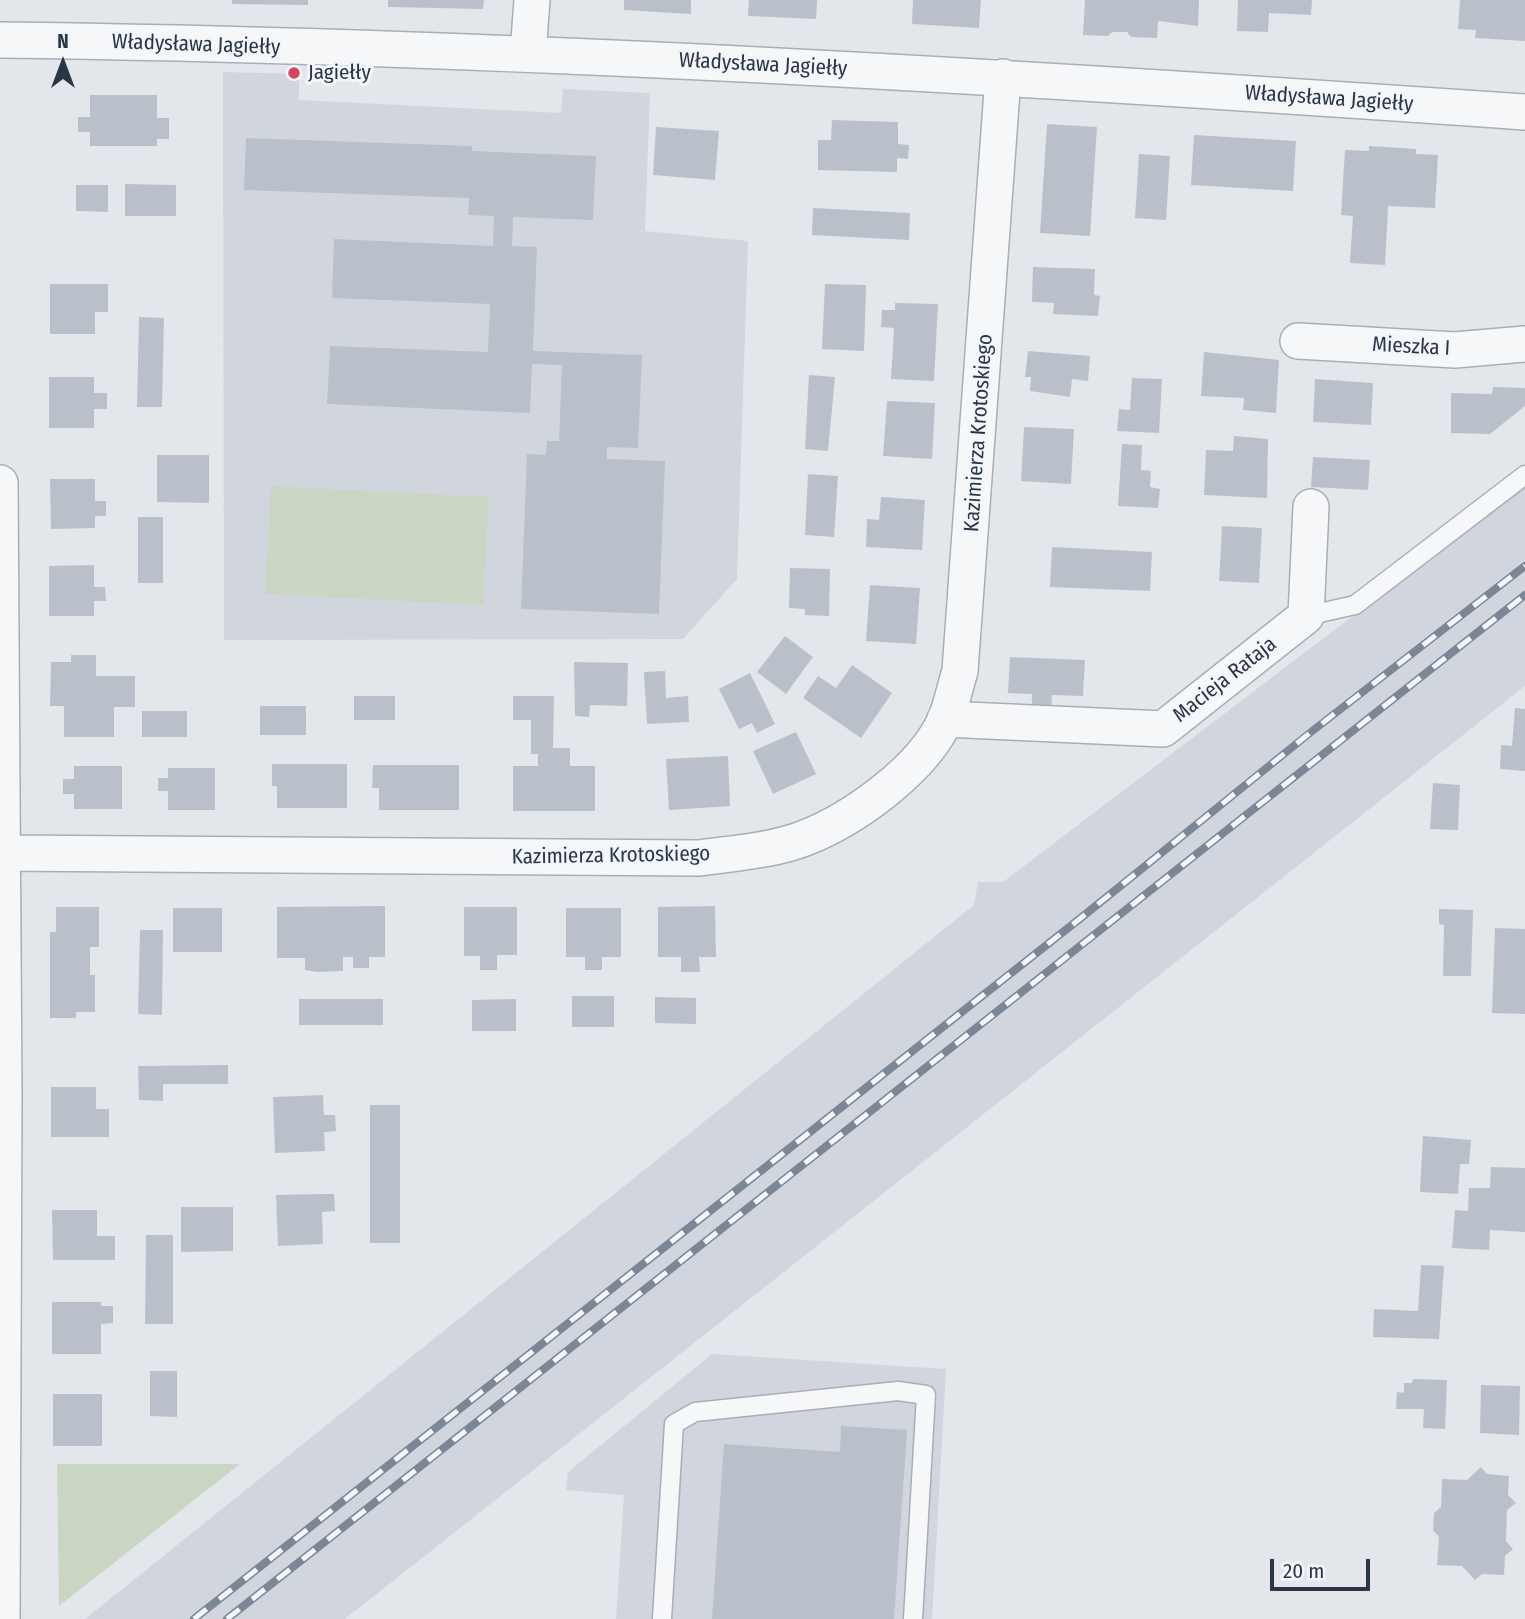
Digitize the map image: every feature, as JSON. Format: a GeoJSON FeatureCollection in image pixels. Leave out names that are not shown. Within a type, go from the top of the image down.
{"type":"FeatureCollection","features":[{"type":"Feature","properties":{"kind":"street"},"geometry":{"type":"LineString","coordinates":[[528,54],[532,0]]}},
{"type":"Feature","properties":{"kind":"street","name":"Władysława Jagiełły"},"geometry":{"type":"LineString","coordinates":[[0,40],[528,54],[1003,77],[1525,112]]}},
{"type":"Feature","properties":{"kind":"street","name":"Kazimierza Krotoskiego"},"geometry":{"type":"LineString","coordinates":[[2,853],[699,858],[805,838],[857,812],[900,778],[933,740],[945,719],[960,671],[1003,77]]}},
{"type":"Feature","properties":{"kind":"street","name":"Mieszka I"},"geometry":{"type":"LineString","coordinates":[[1298,341],[1455,350],[1525,344]]}},
{"type":"Feature","properties":{"kind":"street"},"geometry":{"type":"LineString","coordinates":[[0,483],[2,1619]]}},
{"type":"Feature","properties":{"kind":"street"},"geometry":{"type":"LineString","coordinates":[[1306,616],[1311,507]]}},
{"type":"Feature","properties":{"kind":"street","name":"Macieja Rataja"},"geometry":{"type":"LineString","coordinates":[[945,719],[1163,729],[1306,616]]}},
{"type":"Feature","properties":{"kind":"lane"},"geometry":{"type":"LineString","coordinates":[[1306,616],[1355,605],[1525,475]]}},
{"type":"Feature","properties":{"kind":"lane"},"geometry":{"type":"LineString","coordinates":[[662,1619],[674,1423],[695,1412],[898,1391],[926,1395],[913,1619]]}},
{"type":"Feature","properties":{"kind":"shaded area"},"geometry":{"type":"Polygon","coordinates":[[[223,72],[299,74],[299,100],[561,113],[563,89],[650,93],[645,231],[748,241],[737,579],[683,639],[224,640],[223,72]]]}},
{"type":"Feature","properties":{"kind":"shaded area"},"geometry":{"type":"Polygon","coordinates":[[[1525,485],[1525,686],[345,1619],[85,1619],[974,905],[978,882],[1003,882],[1525,485]]]}},
{"type":"Feature","properties":{"kind":"shaded area"},"geometry":{"type":"Polygon","coordinates":[[[712,1354],[946,1369],[932,1619],[616,1619],[624,1495],[566,1490],[568,1472],[712,1354]]]}},
{"type":"Feature","properties":{"kind":"green space"},"geometry":{"type":"Polygon","coordinates":[[[271,486],[489,497],[483,605],[265,594],[271,486]]]}},
{"type":"Feature","properties":{"kind":"green space"},"geometry":{"type":"Polygon","coordinates":[[[57,1464],[240,1464],[59,1606],[57,1464]]]}},
{"type":"Feature","properties":{"kind":"building"},"geometry":{"type":"Polygon","coordinates":[[[232,0],[308,0],[308,5],[232,4],[232,0]]]}},
{"type":"Feature","properties":{"kind":"building"},"geometry":{"type":"Polygon","coordinates":[[[388,0],[484,0],[483,9],[388,7],[388,0]]]}},
{"type":"Feature","properties":{"kind":"building"},"geometry":{"type":"Polygon","coordinates":[[[624,0],[691,0],[691,14],[624,10],[624,0]]]}},
{"type":"Feature","properties":{"kind":"building"},"geometry":{"type":"Polygon","coordinates":[[[749,0],[817,0],[816,19],[748,16],[749,0]]]}},
{"type":"Feature","properties":{"kind":"building"},"geometry":{"type":"Polygon","coordinates":[[[913,0],[981,0],[979,28],[912,24],[913,0]]]}},
{"type":"Feature","properties":{"kind":"building"},"geometry":{"type":"Polygon","coordinates":[[[1085,0],[1199,0],[1198,26],[1158,21],[1157,38],[1131,37],[1127,32],[1112,32],[1108,36],[1083,35],[1085,0]]]}},
{"type":"Feature","properties":{"kind":"building"},"geometry":{"type":"Polygon","coordinates":[[[1238,0],[1312,0],[1311,15],[1269,13],[1268,32],[1237,31],[1238,0]]]}},
{"type":"Feature","properties":{"kind":"building"},"geometry":{"type":"Polygon","coordinates":[[[1460,0],[1525,0],[1525,41],[1475,38],[1476,30],[1458,29],[1460,0]]]}},
{"type":"Feature","properties":{"kind":"building"},"geometry":{"type":"Polygon","coordinates":[[[90,95],[157,95],[157,118],[169,118],[169,139],[157,139],[157,146],[90,146],[90,132],[78,132],[78,117],[90,117],[90,95]]]}},
{"type":"Feature","properties":{"kind":"building"},"geometry":{"type":"Polygon","coordinates":[[[832,120],[898,122],[898,144],[909,145],[908,159],[897,158],[897,172],[818,170],[818,140],[831,140],[832,120]]]}},
{"type":"Feature","properties":{"kind":"building"},"geometry":{"type":"Polygon","coordinates":[[[1047,124],[1097,127],[1090,236],[1040,233],[1047,124]]]}},
{"type":"Feature","properties":{"kind":"building"},"geometry":{"type":"Polygon","coordinates":[[[656,127],[719,131],[715,180],[653,175],[656,127]]]}},
{"type":"Feature","properties":{"kind":"building"},"geometry":{"type":"Polygon","coordinates":[[[1194,135],[1296,141],[1293,191],[1191,185],[1194,135]]]}},
{"type":"Feature","properties":{"kind":"building"},"geometry":{"type":"Polygon","coordinates":[[[246,138],[472,146],[472,151],[596,156],[593,220],[513,217],[512,246],[537,247],[533,351],[642,355],[638,448],[607,447],[607,459],[665,461],[659,614],[521,609],[527,454],[546,455],[547,441],[559,441],[562,365],[532,364],[530,413],[327,404],[330,346],[488,352],[490,304],[332,298],[334,239],[493,246],[494,216],[468,215],[469,198],[244,190],[246,138]]]}},
{"type":"Feature","properties":{"kind":"building"},"geometry":{"type":"Polygon","coordinates":[[[1369,146],[1416,149],[1416,154],[1438,155],[1435,208],[1388,206],[1385,265],[1350,263],[1353,216],[1341,215],[1345,150],[1369,151],[1369,146]]]}},
{"type":"Feature","properties":{"kind":"building"},"geometry":{"type":"Polygon","coordinates":[[[1139,154],[1170,156],[1166,220],[1135,218],[1139,154]]]}},
{"type":"Feature","properties":{"kind":"building"},"geometry":{"type":"Polygon","coordinates":[[[125,184],[176,185],[176,216],[125,216],[125,184]]]}},
{"type":"Feature","properties":{"kind":"building"},"geometry":{"type":"Polygon","coordinates":[[[76,185],[108,185],[108,212],[76,211],[76,185]]]}},
{"type":"Feature","properties":{"kind":"building"},"geometry":{"type":"Polygon","coordinates":[[[813,208],[910,213],[909,240],[812,235],[813,208]]]}},
{"type":"Feature","properties":{"kind":"building"},"geometry":{"type":"Polygon","coordinates":[[[1033,267],[1095,269],[1094,295],[1100,296],[1098,316],[1053,314],[1054,303],[1032,302],[1033,267]]]}},
{"type":"Feature","properties":{"kind":"building"},"geometry":{"type":"Polygon","coordinates":[[[50,284],[108,284],[108,312],[95,312],[95,334],[50,334],[50,284]]]}},
{"type":"Feature","properties":{"kind":"building"},"geometry":{"type":"Polygon","coordinates":[[[825,284],[866,285],[864,351],[822,349],[825,284]]]}},
{"type":"Feature","properties":{"kind":"building"},"geometry":{"type":"Polygon","coordinates":[[[895,303],[938,304],[934,381],[891,379],[894,328],[881,327],[882,310],[895,310],[895,303]]]}},
{"type":"Feature","properties":{"kind":"building"},"geometry":{"type":"Polygon","coordinates":[[[139,317],[164,318],[162,407],[137,407],[139,317]]]}},
{"type":"Feature","properties":{"kind":"building"},"geometry":{"type":"Polygon","coordinates":[[[1028,351],[1090,356],[1088,381],[1072,379],[1070,397],[1030,391],[1031,377],[1025,377],[1028,351]]]}},
{"type":"Feature","properties":{"kind":"building"},"geometry":{"type":"Polygon","coordinates":[[[1204,352],[1279,360],[1276,413],[1243,410],[1244,398],[1201,396],[1204,352]]]}},
{"type":"Feature","properties":{"kind":"building"},"geometry":{"type":"Polygon","coordinates":[[[809,375],[835,377],[828,451],[805,449],[809,375]]]}},
{"type":"Feature","properties":{"kind":"building"},"geometry":{"type":"Polygon","coordinates":[[[49,377],[94,377],[94,393],[107,393],[107,409],[94,409],[94,428],[49,428],[49,377]]]}},
{"type":"Feature","properties":{"kind":"building"},"geometry":{"type":"Polygon","coordinates":[[[1132,378],[1162,379],[1159,433],[1117,431],[1119,409],[1130,410],[1132,378]]]}},
{"type":"Feature","properties":{"kind":"building"},"geometry":{"type":"Polygon","coordinates":[[[1315,379],[1373,383],[1371,425],[1313,422],[1315,379]]]}},
{"type":"Feature","properties":{"kind":"building"},"geometry":{"type":"Polygon","coordinates":[[[1493,387],[1525,388],[1525,406],[1490,434],[1451,433],[1451,393],[1492,394],[1493,387]]]}},
{"type":"Feature","properties":{"kind":"building"},"geometry":{"type":"Polygon","coordinates":[[[887,401],[935,403],[932,459],[883,456],[887,401]]]}},
{"type":"Feature","properties":{"kind":"building"},"geometry":{"type":"Polygon","coordinates":[[[1024,427],[1074,429],[1071,484],[1021,481],[1024,427]]]}},
{"type":"Feature","properties":{"kind":"building"},"geometry":{"type":"Polygon","coordinates":[[[1234,436],[1268,439],[1267,498],[1204,495],[1206,450],[1233,451],[1234,436]]]}},
{"type":"Feature","properties":{"kind":"building"},"geometry":{"type":"Polygon","coordinates":[[[1122,444],[1142,445],[1141,470],[1151,471],[1150,487],[1160,489],[1158,508],[1118,506],[1122,444]]]}},
{"type":"Feature","properties":{"kind":"building"},"geometry":{"type":"Polygon","coordinates":[[[157,455],[209,455],[209,503],[157,502],[157,455]]]}},
{"type":"Feature","properties":{"kind":"building"},"geometry":{"type":"Polygon","coordinates":[[[1313,457],[1370,460],[1368,490],[1311,487],[1313,457]]]}},
{"type":"Feature","properties":{"kind":"building"},"geometry":{"type":"Polygon","coordinates":[[[808,474],[838,476],[834,537],[805,535],[808,474]]]}},
{"type":"Feature","properties":{"kind":"building"},"geometry":{"type":"Polygon","coordinates":[[[50,479],[95,479],[95,501],[106,501],[106,516],[95,516],[95,528],[51,529],[50,479]]]}},
{"type":"Feature","properties":{"kind":"building"},"geometry":{"type":"Polygon","coordinates":[[[881,497],[925,500],[922,550],[866,547],[867,519],[879,520],[881,497]]]}},
{"type":"Feature","properties":{"kind":"building"},"geometry":{"type":"Polygon","coordinates":[[[138,517],[163,517],[163,583],[138,583],[138,517]]]}},
{"type":"Feature","properties":{"kind":"building"},"geometry":{"type":"Polygon","coordinates":[[[1222,526],[1262,528],[1259,583],[1219,581],[1222,526]]]}},
{"type":"Feature","properties":{"kind":"building"},"geometry":{"type":"Polygon","coordinates":[[[1052,547],[1152,552],[1150,591],[1050,587],[1052,547]]]}},
{"type":"Feature","properties":{"kind":"building"},"geometry":{"type":"Polygon","coordinates":[[[94,565],[94,587],[105,587],[106,601],[94,601],[94,616],[49,616],[49,566],[94,565]]]}},
{"type":"Feature","properties":{"kind":"building"},"geometry":{"type":"Polygon","coordinates":[[[790,568],[830,569],[829,616],[805,615],[805,609],[789,608],[790,568]]]}},
{"type":"Feature","properties":{"kind":"building"},"geometry":{"type":"Polygon","coordinates":[[[870,585],[920,588],[916,644],[866,641],[870,585]]]}},
{"type":"Feature","properties":{"kind":"building"},"geometry":{"type":"Polygon","coordinates":[[[785,636],[813,657],[786,694],[757,672],[785,636]]]}},
{"type":"Feature","properties":{"kind":"building"},"geometry":{"type":"Polygon","coordinates":[[[71,655],[96,655],[96,676],[135,676],[135,707],[114,707],[114,737],[64,737],[64,706],[50,706],[51,662],[71,662],[71,655]]]}},
{"type":"Feature","properties":{"kind":"building"},"geometry":{"type":"Polygon","coordinates":[[[1010,657],[1085,660],[1083,696],[1052,695],[1051,711],[1032,710],[1032,694],[1008,693],[1010,657]]]}},
{"type":"Feature","properties":{"kind":"building"},"geometry":{"type":"Polygon","coordinates":[[[574,662],[628,663],[627,706],[590,705],[589,717],[575,716],[574,662]]]}},
{"type":"Feature","properties":{"kind":"building"},"geometry":{"type":"Polygon","coordinates":[[[852,665],[892,693],[861,738],[803,698],[818,676],[836,688],[852,665]]]}},
{"type":"Feature","properties":{"kind":"building"},"geometry":{"type":"Polygon","coordinates":[[[665,671],[666,698],[688,696],[689,722],[647,724],[644,672],[665,671]]]}},
{"type":"Feature","properties":{"kind":"building"},"geometry":{"type":"Polygon","coordinates":[[[750,673],[775,724],[757,733],[752,723],[739,729],[719,689],[750,673]]]}},
{"type":"Feature","properties":{"kind":"building"},"geometry":{"type":"Polygon","coordinates":[[[354,696],[395,696],[395,720],[354,720],[354,696]]]}},
{"type":"Feature","properties":{"kind":"building"},"geometry":{"type":"Polygon","coordinates":[[[513,696],[554,696],[553,748],[570,748],[570,766],[595,766],[595,811],[513,811],[513,766],[538,766],[538,754],[531,754],[531,720],[513,720],[513,696]]]}},
{"type":"Feature","properties":{"kind":"building"},"geometry":{"type":"Polygon","coordinates":[[[260,706],[306,706],[306,735],[260,735],[260,706]]]}},
{"type":"Feature","properties":{"kind":"building"},"geometry":{"type":"Polygon","coordinates":[[[1515,708],[1525,709],[1525,771],[1500,769],[1501,745],[1512,746],[1515,708]]]}},
{"type":"Feature","properties":{"kind":"building"},"geometry":{"type":"Polygon","coordinates":[[[142,711],[187,711],[187,737],[142,737],[142,711]]]}},
{"type":"Feature","properties":{"kind":"building"},"geometry":{"type":"Polygon","coordinates":[[[796,732],[816,774],[773,794],[753,751],[796,732]]]}},
{"type":"Feature","properties":{"kind":"building"},"geometry":{"type":"Polygon","coordinates":[[[728,756],[730,806],[669,810],[666,759],[728,756]]]}},
{"type":"Feature","properties":{"kind":"building"},"geometry":{"type":"Polygon","coordinates":[[[272,764],[347,764],[347,808],[277,808],[277,786],[272,786],[272,764]]]}},
{"type":"Feature","properties":{"kind":"building"},"geometry":{"type":"Polygon","coordinates":[[[373,765],[459,765],[459,810],[379,810],[379,788],[372,788],[373,765]]]}},
{"type":"Feature","properties":{"kind":"building"},"geometry":{"type":"Polygon","coordinates":[[[74,766],[122,766],[122,809],[74,809],[74,794],[63,794],[63,779],[74,779],[74,766]]]}},
{"type":"Feature","properties":{"kind":"building"},"geometry":{"type":"Polygon","coordinates":[[[168,768],[215,768],[215,810],[168,810],[168,791],[158,791],[158,778],[168,778],[168,768]]]}},
{"type":"Feature","properties":{"kind":"building"},"geometry":{"type":"Polygon","coordinates":[[[1433,783],[1460,785],[1458,830],[1430,829],[1433,783]]]}},
{"type":"Feature","properties":{"kind":"building"},"geometry":{"type":"Polygon","coordinates":[[[385,906],[385,957],[369,957],[369,968],[353,968],[353,957],[343,957],[343,971],[318,972],[305,970],[305,958],[277,958],[277,907],[385,906]]]}},
{"type":"Feature","properties":{"kind":"building"},"geometry":{"type":"Polygon","coordinates":[[[715,906],[716,957],[699,957],[700,972],[681,972],[681,957],[658,957],[658,907],[715,906]]]}},
{"type":"Feature","properties":{"kind":"building"},"geometry":{"type":"Polygon","coordinates":[[[56,907],[99,907],[99,947],[90,947],[90,975],[95,975],[95,1012],[76,1012],[76,1018],[50,1018],[50,932],[56,932],[56,907]]]}},
{"type":"Feature","properties":{"kind":"building"},"geometry":{"type":"Polygon","coordinates":[[[464,907],[517,907],[517,955],[497,955],[497,970],[480,970],[480,956],[464,956],[464,907]]]}},
{"type":"Feature","properties":{"kind":"building"},"geometry":{"type":"Polygon","coordinates":[[[173,908],[222,908],[222,952],[173,952],[173,908]]]}},
{"type":"Feature","properties":{"kind":"building"},"geometry":{"type":"Polygon","coordinates":[[[566,908],[621,908],[621,957],[602,957],[602,970],[585,970],[585,957],[566,957],[566,908]]]}},
{"type":"Feature","properties":{"kind":"building"},"geometry":{"type":"Polygon","coordinates":[[[1439,909],[1473,910],[1471,976],[1443,976],[1444,925],[1439,924],[1439,909]]]}},
{"type":"Feature","properties":{"kind":"building"},"geometry":{"type":"Polygon","coordinates":[[[1495,928],[1525,929],[1525,1014],[1492,1013],[1495,928]]]}},
{"type":"Feature","properties":{"kind":"building"},"geometry":{"type":"Polygon","coordinates":[[[140,930],[163,930],[162,1015],[138,1014],[140,930]]]}},
{"type":"Feature","properties":{"kind":"building"},"geometry":{"type":"Polygon","coordinates":[[[572,996],[614,996],[614,1027],[572,1027],[572,996]]]}},
{"type":"Feature","properties":{"kind":"building"},"geometry":{"type":"Polygon","coordinates":[[[655,997],[696,998],[696,1024],[655,1023],[655,997]]]}},
{"type":"Feature","properties":{"kind":"building"},"geometry":{"type":"Polygon","coordinates":[[[299,999],[383,999],[383,1025],[299,1025],[299,999]]]}},
{"type":"Feature","properties":{"kind":"building"},"geometry":{"type":"Polygon","coordinates":[[[516,999],[516,1031],[472,1031],[472,1000],[516,999]]]}},
{"type":"Feature","properties":{"kind":"building"},"geometry":{"type":"Polygon","coordinates":[[[228,1065],[228,1084],[163,1084],[163,1101],[139,1100],[138,1066],[228,1065]]]}},
{"type":"Feature","properties":{"kind":"building"},"geometry":{"type":"Polygon","coordinates":[[[51,1087],[96,1087],[96,1109],[109,1109],[109,1137],[51,1137],[51,1087]]]}},
{"type":"Feature","properties":{"kind":"building"},"geometry":{"type":"Polygon","coordinates":[[[323,1095],[324,1115],[335,1115],[336,1131],[324,1132],[325,1151],[275,1153],[273,1097],[323,1095]]]}},
{"type":"Feature","properties":{"kind":"building"},"geometry":{"type":"Polygon","coordinates":[[[370,1105],[400,1105],[400,1243],[370,1243],[370,1105]]]}},
{"type":"Feature","properties":{"kind":"building"},"geometry":{"type":"Polygon","coordinates":[[[1423,1136],[1471,1140],[1469,1164],[1460,1164],[1458,1194],[1420,1192],[1423,1136]]]}},
{"type":"Feature","properties":{"kind":"building"},"geometry":{"type":"Polygon","coordinates":[[[1491,1167],[1525,1168],[1525,1232],[1490,1230],[1489,1250],[1452,1248],[1455,1210],[1468,1211],[1469,1188],[1490,1188],[1491,1167]]]}},
{"type":"Feature","properties":{"kind":"building"},"geometry":{"type":"Polygon","coordinates":[[[334,1194],[335,1211],[322,1212],[323,1244],[278,1246],[276,1195],[334,1194]]]}},
{"type":"Feature","properties":{"kind":"building"},"geometry":{"type":"Polygon","coordinates":[[[181,1207],[233,1207],[233,1251],[181,1252],[181,1207]]]}},
{"type":"Feature","properties":{"kind":"building"},"geometry":{"type":"Polygon","coordinates":[[[52,1210],[97,1210],[97,1236],[115,1236],[115,1260],[53,1260],[52,1210]]]}},
{"type":"Feature","properties":{"kind":"building"},"geometry":{"type":"Polygon","coordinates":[[[146,1235],[173,1235],[173,1324],[145,1324],[146,1235]]]}},
{"type":"Feature","properties":{"kind":"building"},"geometry":{"type":"Polygon","coordinates":[[[1421,1265],[1444,1266],[1439,1339],[1373,1337],[1374,1309],[1418,1311],[1421,1265]]]}},
{"type":"Feature","properties":{"kind":"building"},"geometry":{"type":"Polygon","coordinates":[[[52,1302],[101,1302],[101,1306],[113,1306],[113,1323],[101,1324],[101,1354],[52,1354],[52,1302]]]}},
{"type":"Feature","properties":{"kind":"building"},"geometry":{"type":"Polygon","coordinates":[[[150,1371],[177,1371],[177,1417],[150,1416],[150,1371]]]}},
{"type":"Feature","properties":{"kind":"building"},"geometry":{"type":"Polygon","coordinates":[[[1413,1379],[1447,1380],[1445,1429],[1423,1428],[1424,1409],[1396,1409],[1397,1392],[1404,1393],[1404,1383],[1412,1383],[1413,1379]]]}},
{"type":"Feature","properties":{"kind":"building"},"geometry":{"type":"Polygon","coordinates":[[[1481,1385],[1520,1386],[1519,1435],[1480,1433],[1481,1385]]]}},
{"type":"Feature","properties":{"kind":"building"},"geometry":{"type":"Polygon","coordinates":[[[53,1394],[102,1394],[102,1446],[53,1446],[53,1394]]]}},
{"type":"Feature","properties":{"kind":"building"},"geometry":{"type":"Polygon","coordinates":[[[841,1426],[907,1430],[894,1619],[712,1619],[724,1444],[840,1452],[841,1426]]]}},
{"type":"Feature","properties":{"kind":"building"},"geometry":{"type":"Polygon","coordinates":[[[1481,1467],[1487,1474],[1509,1476],[1508,1495],[1516,1503],[1507,1510],[1506,1541],[1513,1549],[1505,1556],[1504,1575],[1482,1574],[1475,1580],[1462,1566],[1437,1565],[1439,1537],[1433,1530],[1434,1513],[1441,1507],[1442,1479],[1467,1480],[1481,1467]]]}},
{"type":"Feature","properties":{"kind":"railway"},"geometry":{"type":"LineString","coordinates":[[194,1619],[1082,917],[1311,732],[1525,566]]}},
{"type":"Feature","properties":{"kind":"railway"},"geometry":{"type":"LineString","coordinates":[[227,1619],[1525,595]]}},
{"type":"Feature","properties":{"kind":"place","name":"Jagiełły"},"geometry":{"type":"Point","coordinates":[294,73]}}]}
